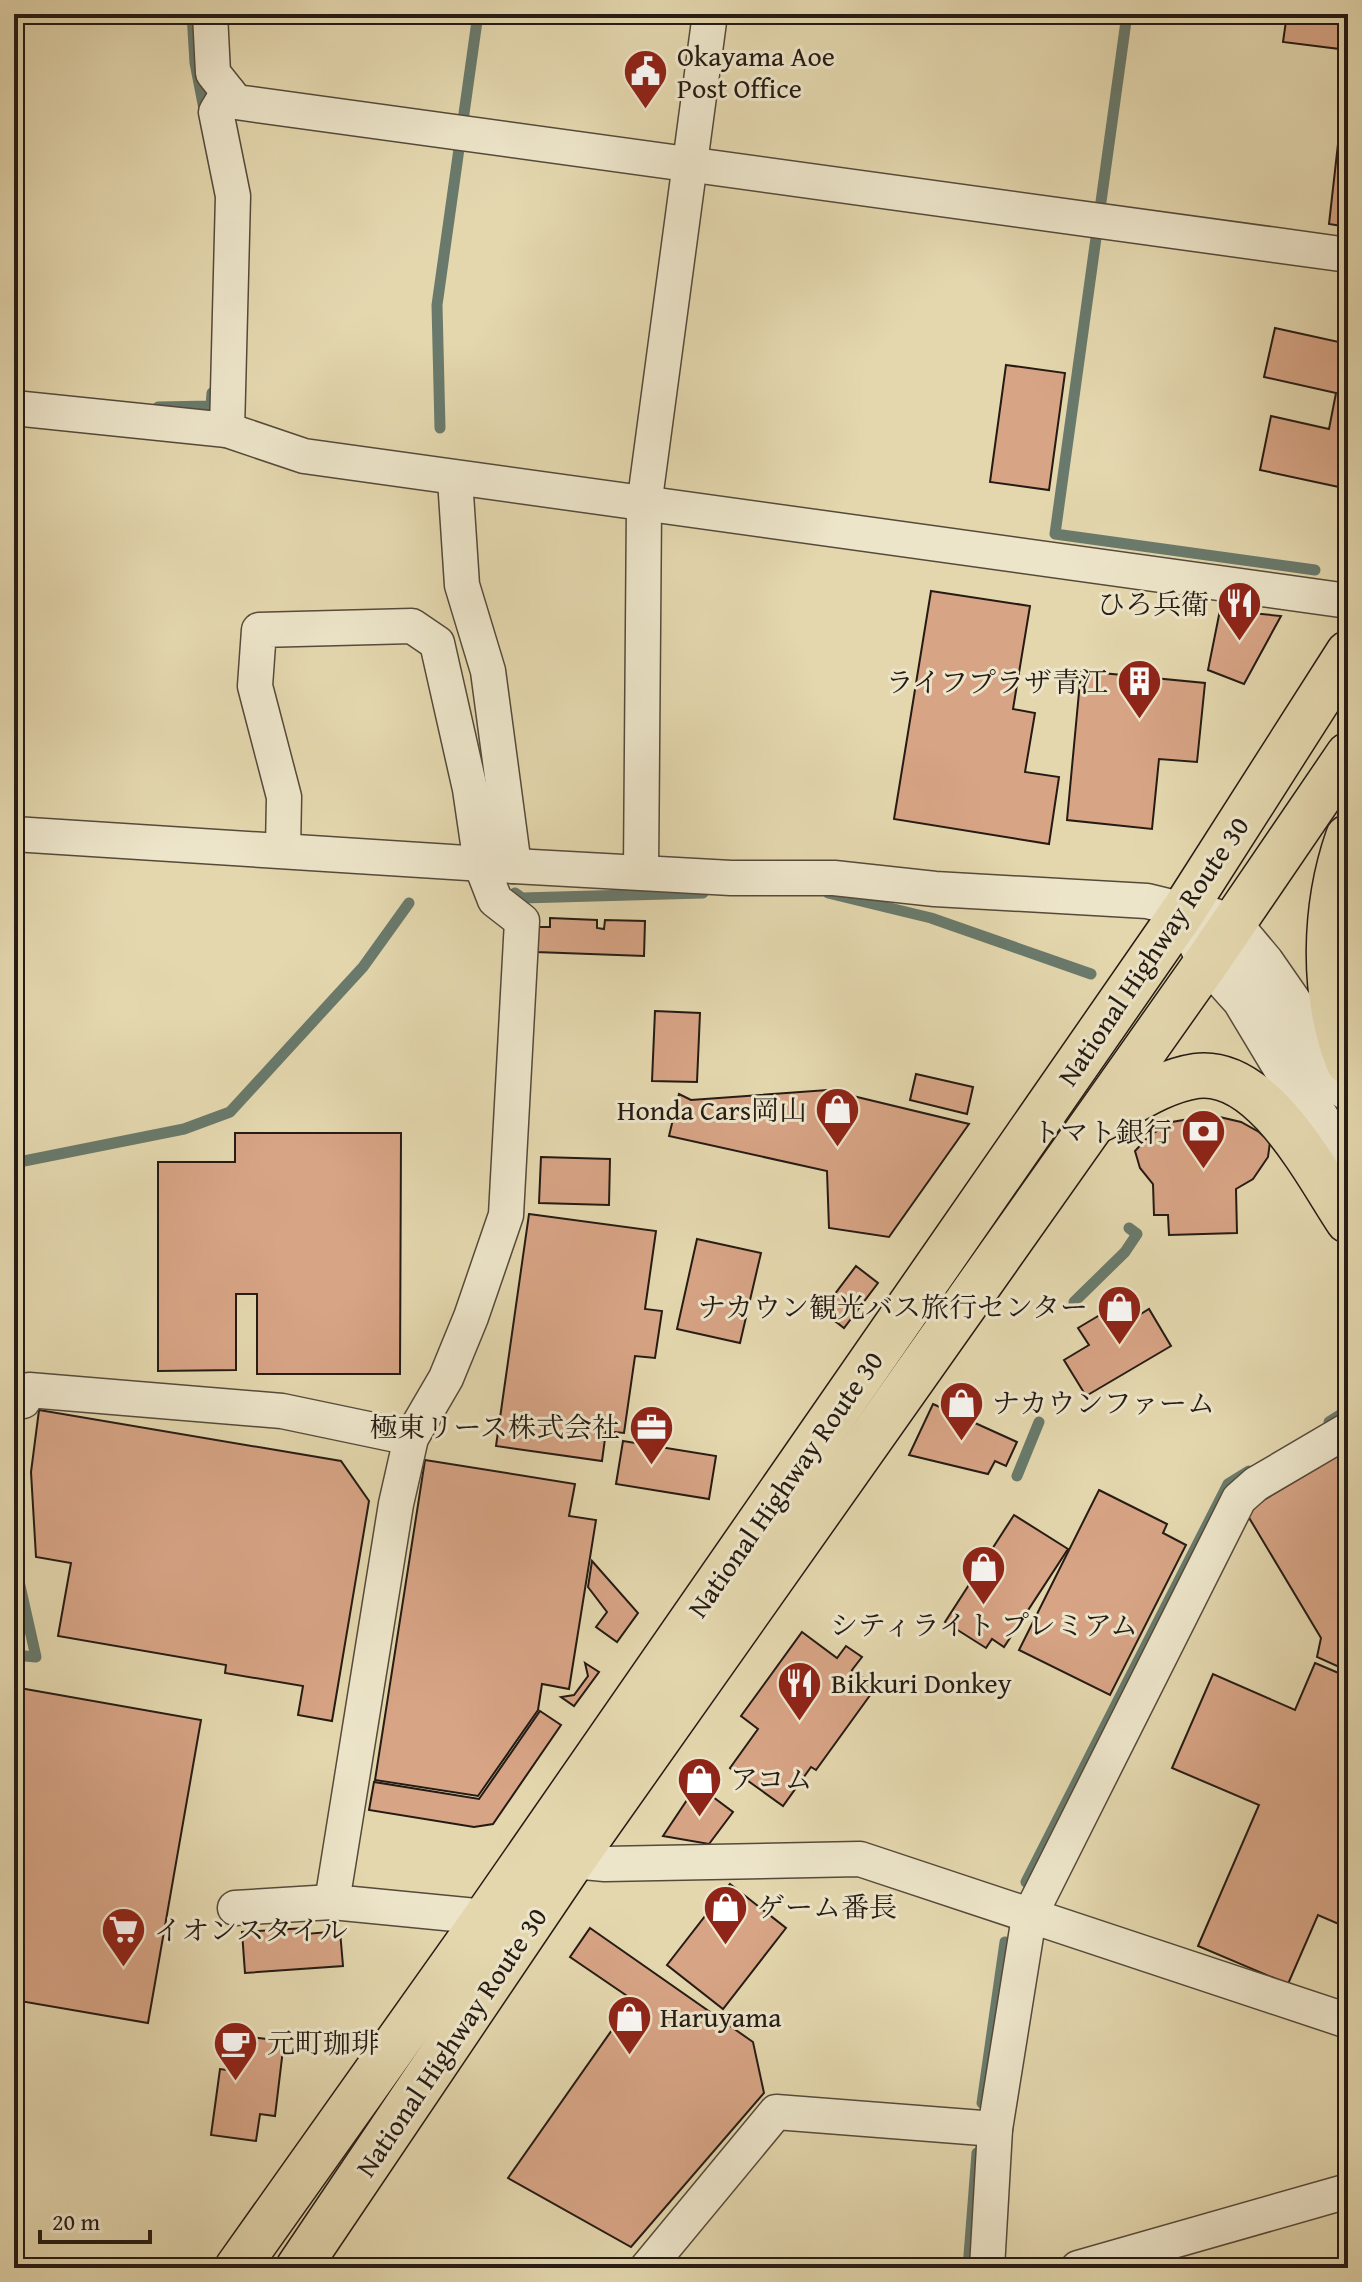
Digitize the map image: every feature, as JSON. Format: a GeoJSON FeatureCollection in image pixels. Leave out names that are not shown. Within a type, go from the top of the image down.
{"type":"FeatureCollection","features":[{"type":"Feature","properties":{"kind":"highway","name":"National Highway Route 30"},"geometry":{"type":"LineString","coordinates":[[298,2268],[505,1925],[528,1854],[1184,910],[1348,653]]}},
{"type":"Feature","properties":{"kind":"highway","name":"National Highway Route 30"},"geometry":{"type":"LineString","coordinates":[[237,2268],[505,1925],[571,1863],[1220,943],[1348,755]]}},
{"type":"Feature","properties":{"kind":"highway"},"geometry":{"type":"LineString","coordinates":[[1348,837],[1340,860],[1340,911],[1329,949],[1333,1006],[1348,1062]]}},
{"type":"Feature","properties":{"kind":"highway"},"geometry":{"type":"LineString","coordinates":[[1092,1123],[1163,1086],[1198,1076],[1220,1079],[1252,1094],[1275,1110],[1348,1221]]}},
{"type":"Feature","properties":{"kind":"street"},"geometry":{"type":"LineString","coordinates":[[210,14],[213,73],[236,102],[1348,255]]}},
{"type":"Feature","properties":{"kind":"street"},"geometry":{"type":"LineString","coordinates":[[641,871],[644,506],[710,14]]}},
{"type":"Feature","properties":{"kind":"street"},"geometry":{"type":"LineString","coordinates":[[227,430],[233,196],[216,112],[228,92]]}},
{"type":"Feature","properties":{"kind":"street"},"geometry":{"type":"LineString","coordinates":[[14,408],[227,430],[304,456],[644,506],[1348,601]]}},
{"type":"Feature","properties":{"kind":"street"},"geometry":{"type":"LineString","coordinates":[[332,1902],[396,1504],[411,1438],[446,1378],[506,1215],[522,921],[495,900],[497,865],[488,671],[462,585],[455,479]]}},
{"type":"Feature","properties":{"kind":"street"},"geometry":{"type":"LineString","coordinates":[[283,849],[284,797],[255,686],[259,630],[412,626],[437,643],[470,789],[497,865]]}},
{"type":"Feature","properties":{"kind":"street"},"geometry":{"type":"LineString","coordinates":[[14,834],[731,878],[834,878],[935,889],[1147,901],[1184,910],[1220,943],[1262,964],[1348,1088]]}},
{"type":"Feature","properties":{"kind":"street"},"geometry":{"type":"LineString","coordinates":[[1220,943],[1244,998],[1348,1171]]}},
{"type":"Feature","properties":{"kind":"street"},"geometry":{"type":"LineString","coordinates":[[14,1402],[23,1401],[29,1390],[282,1411],[411,1438]]}},
{"type":"Feature","properties":{"kind":"street"},"geometry":{"type":"LineString","coordinates":[[987,2268],[995,2129],[1029,1917],[1239,1499],[1256,1484],[1348,1430]]}},
{"type":"Feature","properties":{"kind":"street"},"geometry":{"type":"LineString","coordinates":[[528,1854],[571,1863],[860,1859],[1348,2021]]}},
{"type":"Feature","properties":{"kind":"street"},"geometry":{"type":"LineString","coordinates":[[235,1908],[332,1902],[505,1925]]}},
{"type":"Feature","properties":{"kind":"street"},"geometry":{"type":"LineString","coordinates":[[647,2268],[776,2112],[995,2129]]}},
{"type":"Feature","properties":{"kind":"street"},"geometry":{"type":"LineString","coordinates":[[1078,2268],[1348,2191]]}},
{"type":"Feature","properties":{"kind":"building"},"geometry":{"type":"Polygon","coordinates":[[[1287,14],[1348,14],[1348,50],[1283,42],[1287,14]]]}},
{"type":"Feature","properties":{"kind":"building"},"geometry":{"type":"Polygon","coordinates":[[[1348,73],[1348,227],[1329,224],[1348,73]]]}},
{"type":"Feature","properties":{"kind":"building"},"geometry":{"type":"Polygon","coordinates":[[[1275,328],[1348,344],[1348,489],[1260,470],[1271,416],[1329,429],[1336,393],[1264,377],[1275,328]]]}},
{"type":"Feature","properties":{"kind":"building"},"geometry":{"type":"Polygon","coordinates":[[[1006,365],[1065,373],[1049,490],[990,482],[1006,365]]]}},
{"type":"Feature","properties":{"kind":"building"},"geometry":{"type":"Polygon","coordinates":[[[931,591],[1030,606],[1013,709],[1035,713],[1025,772],[1059,777],[1049,844],[894,819],[931,591]]]}},
{"type":"Feature","properties":{"kind":"building"},"geometry":{"type":"Polygon","coordinates":[[[1220,610],[1281,616],[1244,684],[1208,670],[1220,610]]]}},
{"type":"Feature","properties":{"kind":"building","name":"ライフプラザ青江"},"geometry":{"type":"Polygon","coordinates":[[[1081,671],[1205,683],[1197,762],[1159,759],[1152,829],[1067,820],[1081,671]]]}},
{"type":"Feature","properties":{"kind":"building"},"geometry":{"type":"Polygon","coordinates":[[[550,918],[597,920],[597,928],[604,929],[605,920],[645,921],[644,956],[536,952],[537,927],[550,927],[550,918]]]}},
{"type":"Feature","properties":{"kind":"building"},"geometry":{"type":"Polygon","coordinates":[[[655,1011],[700,1013],[697,1082],[652,1081],[655,1011]]]}},
{"type":"Feature","properties":{"kind":"building"},"geometry":{"type":"Polygon","coordinates":[[[916,1074],[973,1087],[967,1114],[910,1100],[916,1074]]]}},
{"type":"Feature","properties":{"kind":"building"},"geometry":{"type":"Polygon","coordinates":[[[828,1090],[969,1124],[889,1237],[829,1228],[827,1171],[669,1136],[679,1094],[691,1100],[828,1090]]]}},
{"type":"Feature","properties":{"kind":"building"},"geometry":{"type":"Polygon","coordinates":[[[1211,1115],[1241,1122],[1259,1132],[1270,1142],[1268,1157],[1253,1179],[1236,1189],[1237,1233],[1169,1235],[1168,1215],[1154,1215],[1153,1184],[1140,1168],[1135,1151],[1149,1136],[1172,1122],[1211,1115]]]}},
{"type":"Feature","properties":{"kind":"building"},"geometry":{"type":"Polygon","coordinates":[[[235,1133],[401,1133],[400,1374],[257,1374],[257,1294],[236,1294],[236,1370],[158,1371],[158,1162],[235,1162],[235,1133]]]}},
{"type":"Feature","properties":{"kind":"building"},"geometry":{"type":"Polygon","coordinates":[[[541,1157],[610,1159],[609,1205],[539,1203],[541,1157]]]}},
{"type":"Feature","properties":{"kind":"building"},"geometry":{"type":"Polygon","coordinates":[[[529,1214],[656,1231],[645,1309],[662,1311],[655,1358],[635,1356],[624,1433],[606,1431],[602,1461],[496,1446],[529,1214]]]}},
{"type":"Feature","properties":{"kind":"building"},"geometry":{"type":"Polygon","coordinates":[[[697,1239],[761,1253],[740,1343],[677,1329],[697,1239]]]}},
{"type":"Feature","properties":{"kind":"building"},"geometry":{"type":"Polygon","coordinates":[[[856,1266],[878,1283],[844,1328],[822,1311],[856,1266]]]}},
{"type":"Feature","properties":{"kind":"building"},"geometry":{"type":"Polygon","coordinates":[[[1125,1300],[1136,1317],[1149,1309],[1171,1346],[1086,1396],[1064,1360],[1089,1345],[1078,1328],[1125,1300]]]}},
{"type":"Feature","properties":{"kind":"building"},"geometry":{"type":"Polygon","coordinates":[[[933,1404],[1017,1442],[1006,1466],[995,1461],[988,1474],[909,1455],[933,1404]]]}},
{"type":"Feature","properties":{"kind":"building"},"geometry":{"type":"Polygon","coordinates":[[[39,1410],[341,1461],[369,1501],[332,1721],[298,1715],[303,1686],[225,1673],[226,1665],[58,1636],[71,1563],[36,1557],[31,1472],[39,1410]]]}},
{"type":"Feature","properties":{"kind":"building"},"geometry":{"type":"Polygon","coordinates":[[[623,1441],[716,1456],[709,1499],[616,1484],[623,1441]]]}},
{"type":"Feature","properties":{"kind":"building"},"geometry":{"type":"Polygon","coordinates":[[[1348,1450],[1348,1671],[1317,1657],[1321,1638],[1245,1511],[1348,1450]]]}},
{"type":"Feature","properties":{"kind":"building"},"geometry":{"type":"Polygon","coordinates":[[[425,1460],[575,1484],[569,1516],[596,1520],[569,1689],[542,1684],[538,1710],[478,1796],[375,1780],[425,1460]]]}},
{"type":"Feature","properties":{"kind":"building"},"geometry":{"type":"Polygon","coordinates":[[[1099,1490],[1167,1524],[1163,1533],[1186,1545],[1110,1695],[1019,1650],[1099,1490]]]}},
{"type":"Feature","properties":{"kind":"building"},"geometry":{"type":"Polygon","coordinates":[[[1014,1515],[1068,1549],[1004,1647],[992,1639],[986,1648],[945,1622],[1014,1515]]]}},
{"type":"Feature","properties":{"kind":"building"},"geometry":{"type":"Polygon","coordinates":[[[592,1561],[638,1613],[617,1642],[596,1627],[607,1612],[588,1587],[592,1561]]]}},
{"type":"Feature","properties":{"kind":"building","name":"Bikkuri Donkey"},"geometry":{"type":"Polygon","coordinates":[[[802,1632],[837,1658],[846,1646],[862,1657],[852,1670],[876,1687],[816,1770],[811,1767],[783,1806],[730,1768],[758,1729],[741,1716],[802,1632]]]}},
{"type":"Feature","properties":{"kind":"building"},"geometry":{"type":"Polygon","coordinates":[[[585,1663],[599,1672],[574,1706],[561,1697],[574,1695],[588,1676],[585,1663]]]}},
{"type":"Feature","properties":{"kind":"building"},"geometry":{"type":"Polygon","coordinates":[[[1315,1663],[1348,1677],[1348,1928],[1318,1915],[1288,1984],[1198,1946],[1259,1805],[1172,1768],[1213,1674],[1295,1710],[1315,1663]]]}},
{"type":"Feature","properties":{"kind":"building"},"geometry":{"type":"Polygon","coordinates":[[[14,1687],[201,1720],[148,2023],[14,2000],[14,1687]]]}},
{"type":"Feature","properties":{"kind":"building"},"geometry":{"type":"Polygon","coordinates":[[[540,1711],[561,1725],[493,1824],[474,1827],[369,1810],[374,1782],[479,1799],[540,1711]]]}},
{"type":"Feature","properties":{"kind":"building"},"geometry":{"type":"Polygon","coordinates":[[[697,1785],[733,1812],[709,1844],[663,1836],[697,1785]]]}},
{"type":"Feature","properties":{"kind":"building"},"geometry":{"type":"Polygon","coordinates":[[[730,1884],[786,1928],[723,2009],[667,1965],[730,1884]]]}},
{"type":"Feature","properties":{"kind":"building"},"geometry":{"type":"Polygon","coordinates":[[[305,1928],[306,1934],[340,1931],[343,1966],[245,1973],[242,1932],[305,1928]]]}},
{"type":"Feature","properties":{"kind":"building"},"geometry":{"type":"Polygon","coordinates":[[[590,1928],[753,2042],[764,2093],[631,2247],[508,2178],[633,2000],[570,1957],[590,1928]]]}},
{"type":"Feature","properties":{"kind":"building"},"geometry":{"type":"Polygon","coordinates":[[[240,2036],[284,2041],[275,2116],[260,2114],[256,2141],[211,2135],[220,2069],[235,2071],[240,2036]]]}},
{"type":"Feature","properties":{"kind":"waterway"},"geometry":{"type":"LineString","coordinates":[[192,14],[195,63],[205,114]]}},
{"type":"Feature","properties":{"kind":"waterway"},"geometry":{"type":"LineString","coordinates":[[440,428],[437,305],[478,14]]}},
{"type":"Feature","properties":{"kind":"waterway"},"geometry":{"type":"LineString","coordinates":[[1127,14],[1055,534],[1315,570]]}},
{"type":"Feature","properties":{"kind":"waterway"},"geometry":{"type":"LineString","coordinates":[[158,407],[211,406],[212,393]]}},
{"type":"Feature","properties":{"kind":"waterway"},"geometry":{"type":"LineString","coordinates":[[515,893],[522,898],[703,893]]}},
{"type":"Feature","properties":{"kind":"waterway"},"geometry":{"type":"LineString","coordinates":[[828,893],[931,918],[1091,974]]}},
{"type":"Feature","properties":{"kind":"waterway"},"geometry":{"type":"LineString","coordinates":[[14,1163],[184,1129],[230,1112],[363,967],[409,903]]}},
{"type":"Feature","properties":{"kind":"waterway"},"geometry":{"type":"LineString","coordinates":[[1074,1302],[1125,1252],[1137,1234],[1129,1228]]}},
{"type":"Feature","properties":{"kind":"waterway"},"geometry":{"type":"LineString","coordinates":[[1329,1422],[1348,1410]]}},
{"type":"Feature","properties":{"kind":"waterway"},"geometry":{"type":"LineString","coordinates":[[1017,1476],[1039,1422]]}},
{"type":"Feature","properties":{"kind":"waterway"},"geometry":{"type":"LineString","coordinates":[[1026,1882],[1228,1484],[1249,1471]]}},
{"type":"Feature","properties":{"kind":"waterway"},"geometry":{"type":"LineString","coordinates":[[14,1531],[16,1568],[36,1657],[14,1655]]}},
{"type":"Feature","properties":{"kind":"waterway"},"geometry":{"type":"LineString","coordinates":[[982,2103],[1005,1942]]}},
{"type":"Feature","properties":{"kind":"waterway"},"geometry":{"type":"LineString","coordinates":[[968,2268],[977,2153]]}},
{"type":"Feature","properties":{"kind":"place","name":"Okayama Aoe Post Office"},"geometry":{"type":"Point","coordinates":[646,111]}},
{"type":"Feature","properties":{"kind":"place","name":"ひろ兵衛"},"geometry":{"type":"Point","coordinates":[1240,643]}},
{"type":"Feature","properties":{"kind":"place","name":"ライフプラザ青江"},"geometry":{"type":"Point","coordinates":[1139,721]}},
{"type":"Feature","properties":{"kind":"place","name":"Honda Cars岡山"},"geometry":{"type":"Point","coordinates":[838,1149]}},
{"type":"Feature","properties":{"kind":"place","name":"トマト銀行"},"geometry":{"type":"Point","coordinates":[1203,1171]}},
{"type":"Feature","properties":{"kind":"place","name":"ナカウン観光バス旅行センター"},"geometry":{"type":"Point","coordinates":[1119,1346]}},
{"type":"Feature","properties":{"kind":"place","name":"ナカウンファーム"},"geometry":{"type":"Point","coordinates":[961,1442]}},
{"type":"Feature","properties":{"kind":"place","name":"極東リース株式会社"},"geometry":{"type":"Point","coordinates":[651,1466]}},
{"type":"Feature","properties":{"kind":"place","name":"シティライト プレミアム"},"geometry":{"type":"Point","coordinates":[984,1607]}},
{"type":"Feature","properties":{"kind":"place","name":"Bikkuri Donkey"},"geometry":{"type":"Point","coordinates":[800,1722]}},
{"type":"Feature","properties":{"kind":"place","name":"アコム"},"geometry":{"type":"Point","coordinates":[699,1818]}},
{"type":"Feature","properties":{"kind":"place","name":"ゲーム番長"},"geometry":{"type":"Point","coordinates":[726,1946]}},
{"type":"Feature","properties":{"kind":"place","name":"イオンスタイル"},"geometry":{"type":"Point","coordinates":[123,1969]}},
{"type":"Feature","properties":{"kind":"place","name":"Haruyama"},"geometry":{"type":"Point","coordinates":[629,2056]}},
{"type":"Feature","properties":{"kind":"place","name":"元町珈琲"},"geometry":{"type":"Point","coordinates":[236,2082]}}]}
